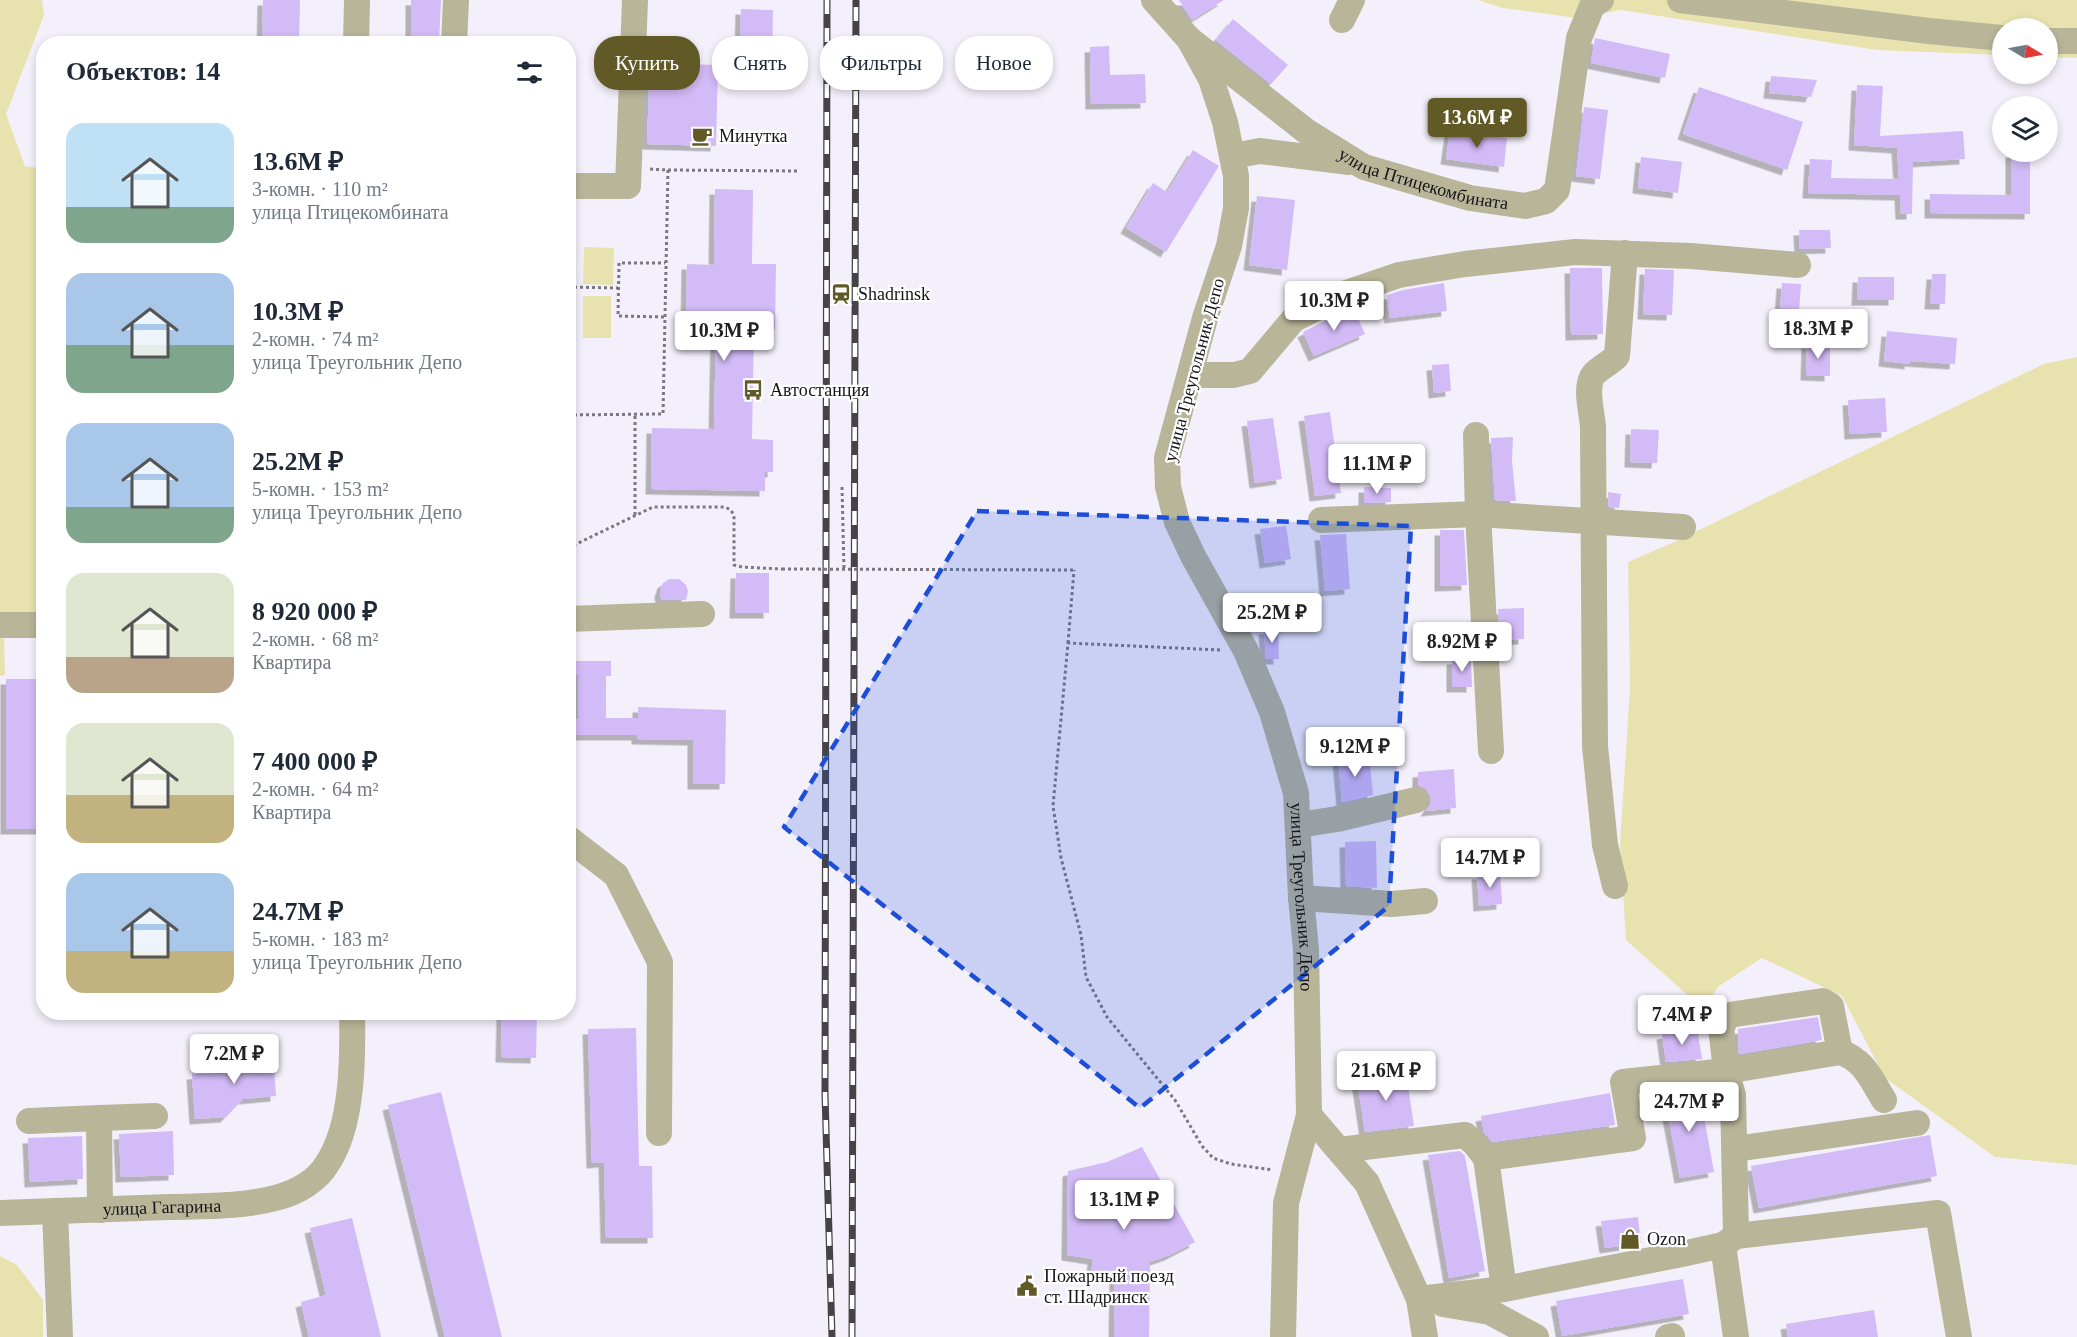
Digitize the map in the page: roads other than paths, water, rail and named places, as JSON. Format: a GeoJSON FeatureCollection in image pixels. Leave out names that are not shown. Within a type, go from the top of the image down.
{"type":"FeatureCollection","features":[{"type":"Feature","properties":{"kind":"street"},"geometry":{"type":"LineString","coordinates":[[356,36],[357,0]]}},
{"type":"Feature","properties":{"kind":"street"},"geometry":{"type":"LineString","coordinates":[[454,36],[456,0]]}},
{"type":"Feature","properties":{"kind":"street"},"geometry":{"type":"LineString","coordinates":[[576,186],[628,186],[634,0]]}},
{"type":"Feature","properties":{"kind":"street","name":"улица Птицекомбината"},"geometry":{"type":"LineString","coordinates":[[1154,0],[1190,39],[1306,131],[1358,164],[1470,198],[1525,206],[1546,201],[1557,190],[1580,38],[1596,3]]}},
{"type":"Feature","properties":{"kind":"street"},"geometry":{"type":"LineString","coordinates":[[1680,0],[1992,37]]}},
{"type":"Feature","properties":{"kind":"street","name":"улица Треугольник Депо"},"geometry":{"type":"LineString","coordinates":[[1190,39],[1211,79],[1226,122],[1236,176],[1236,208],[1229,246],[1204,318],[1167,458],[1168,487],[1177,522],[1246,651],[1272,712],[1296,793],[1306,949],[1310,1114],[1286,1203],[1283,1337]]}},
{"type":"Feature","properties":{"kind":"street"},"geometry":{"type":"LineString","coordinates":[[2058,40],[2077,41]]}},
{"type":"Feature","properties":{"kind":"street"},"geometry":{"type":"LineString","coordinates":[[1233,156],[1260,151],[1358,164]]}},
{"type":"Feature","properties":{"kind":"street"},"geometry":{"type":"LineString","coordinates":[[1190,375],[1234,375],[1250,371],[1293,320],[1343,294],[1399,275],[1465,264],[1575,252],[1625,253],[1798,265]]}},
{"type":"Feature","properties":{"kind":"street"},"geometry":{"type":"LineString","coordinates":[[1615,886],[1605,845],[1595,746],[1593,427],[1589,387],[1593,375],[1617,356],[1625,253]]}},
{"type":"Feature","properties":{"kind":"street"},"geometry":{"type":"LineString","coordinates":[[1476,435],[1491,751]]}},
{"type":"Feature","properties":{"kind":"street"},"geometry":{"type":"LineString","coordinates":[[1321,520],[1478,514],[1683,527]]}},
{"type":"Feature","properties":{"kind":"street"},"geometry":{"type":"LineString","coordinates":[[576,619],[702,614]]}},
{"type":"Feature","properties":{"kind":"street"},"geometry":{"type":"LineString","coordinates":[[0,625],[36,625]]}},
{"type":"Feature","properties":{"kind":"street"},"geometry":{"type":"LineString","coordinates":[[1299,825],[1336,819],[1416,800]]}},
{"type":"Feature","properties":{"kind":"street"},"geometry":{"type":"LineString","coordinates":[[576,844],[616,875],[660,962],[659,1133]]}},
{"type":"Feature","properties":{"kind":"street"},"geometry":{"type":"LineString","coordinates":[[1301,898],[1392,904],[1425,901]]}},
{"type":"Feature","properties":{"kind":"street"},"geometry":{"type":"LineString","coordinates":[[1736,1337],[1730,1240],[1735,1149],[1733,1095],[1726,1071],[1721,1027],[1729,1015],[1823,1001],[1831,1006],[1840,1052]]}},
{"type":"Feature","properties":{"kind":"street","name":"улица Гагарина"},"geometry":{"type":"LineString","coordinates":[[0,1213],[250,1203],[292,1192],[318,1175],[327,1165],[343,1128],[348,1098],[352,1020]]}},
{"type":"Feature","properties":{"kind":"street"},"geometry":{"type":"LineString","coordinates":[[1486,1158],[1633,1138],[1623,1082],[1726,1071],[1840,1052],[1853,1056],[1884,1100]]}},
{"type":"Feature","properties":{"kind":"street"},"geometry":{"type":"LineString","coordinates":[[1310,1114],[1367,1183],[1419,1299],[1425,1337]]}},
{"type":"Feature","properties":{"kind":"street"},"geometry":{"type":"LineString","coordinates":[[29,1120],[155,1116]]}},
{"type":"Feature","properties":{"kind":"street"},"geometry":{"type":"LineString","coordinates":[[99,1118],[100,1210]]}},
{"type":"Feature","properties":{"kind":"street"},"geometry":{"type":"LineString","coordinates":[[1735,1149],[1917,1123]]}},
{"type":"Feature","properties":{"kind":"street"},"geometry":{"type":"LineString","coordinates":[[1339,1150],[1465,1135],[1486,1158],[1504,1289]]}},
{"type":"Feature","properties":{"kind":"street"},"geometry":{"type":"LineString","coordinates":[[54,1211],[60,1337]]}},
{"type":"Feature","properties":{"kind":"street"},"geometry":{"type":"LineString","coordinates":[[1419,1299],[1504,1289],[1730,1240],[1938,1213],[1959,1337]]}},
{"type":"Feature","properties":{"kind":"street"},"geometry":{"type":"LineString","coordinates":[[1419,1299],[1490,1312],[1536,1337]]}},
{"type":"Feature","properties":{"kind":"railway"},"geometry":{"type":"LineString","coordinates":[[827,0],[825,1094],[832,1337]]}},
{"type":"Feature","properties":{"kind":"railway"},"geometry":{"type":"LineString","coordinates":[[852,1337],[856,0]]}},
{"type":"Feature","properties":{"kind":"place","name":"Минутка"},"geometry":{"type":"Point","coordinates":[702,136]}},
{"type":"Feature","properties":{"kind":"place","name":"Shadrinsk"},"geometry":{"type":"Point","coordinates":[841,294]}},
{"type":"Feature","properties":{"kind":"place","name":"Автостанция"},"geometry":{"type":"Point","coordinates":[753,390]}},
{"type":"Feature","properties":{"kind":"place","name":"Ozon"},"geometry":{"type":"Point","coordinates":[1630,1239]}},
{"type":"Feature","properties":{"kind":"place","name":"Пожарный поезд ст. Шадринск"},"geometry":{"type":"Point","coordinates":[1027,1286]}}]}
